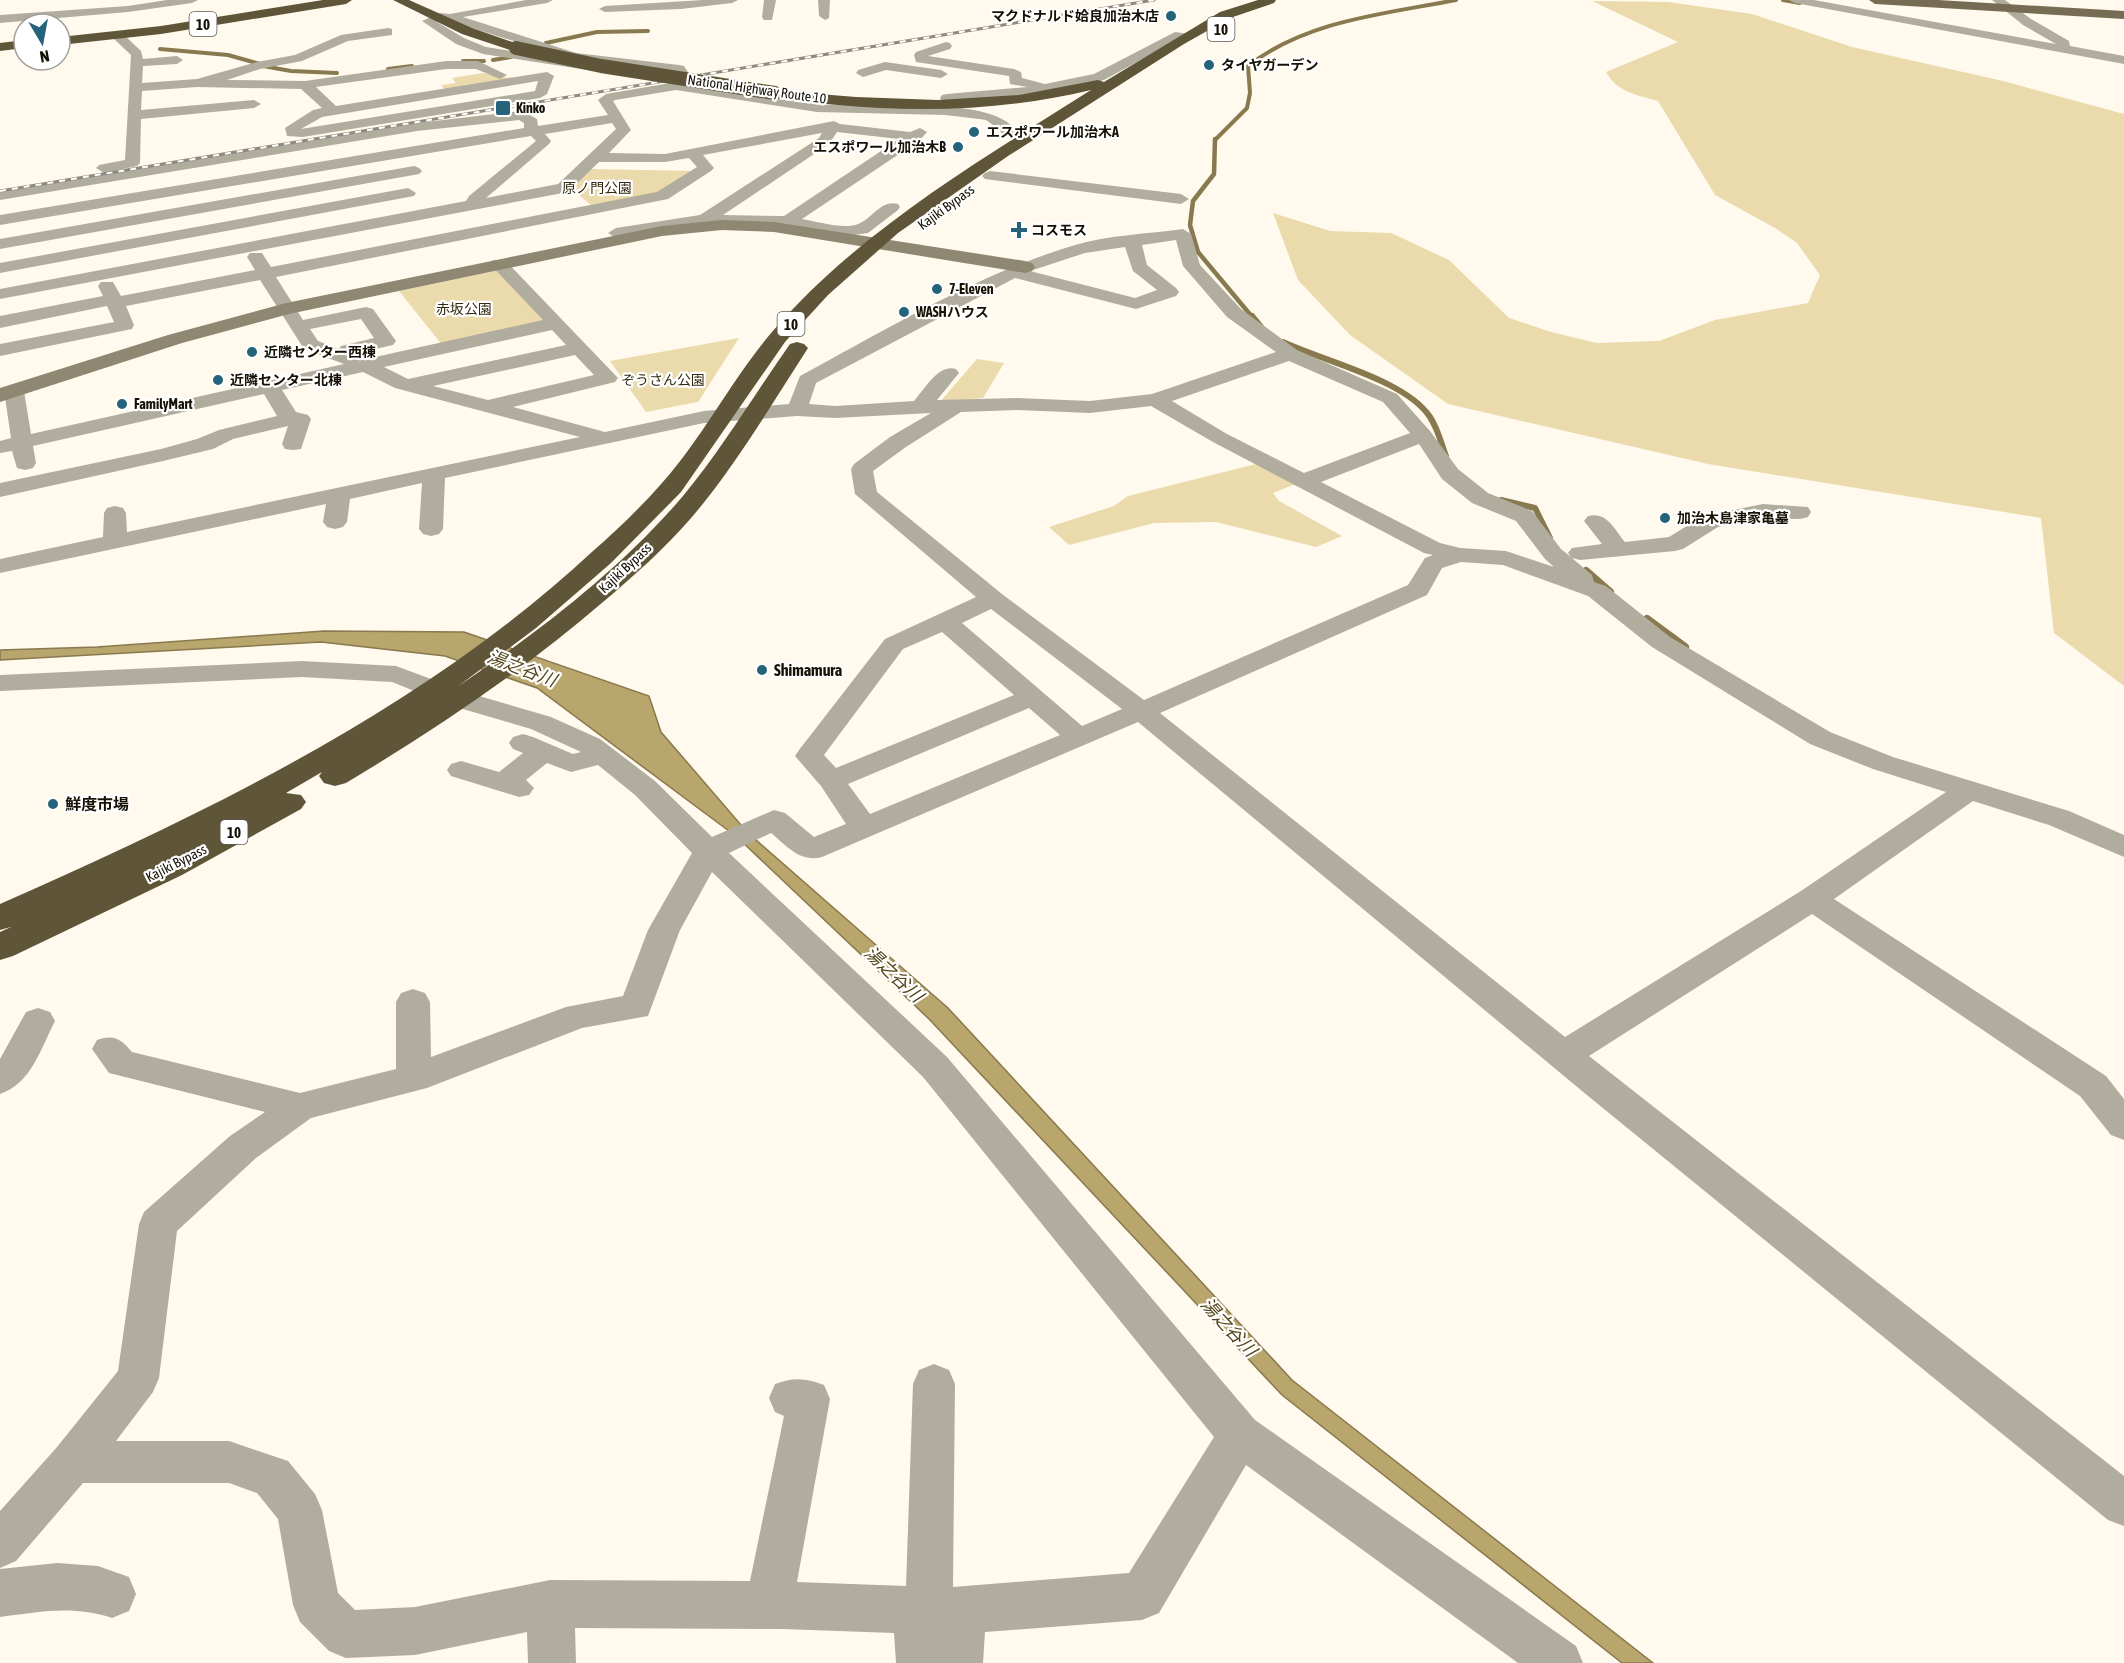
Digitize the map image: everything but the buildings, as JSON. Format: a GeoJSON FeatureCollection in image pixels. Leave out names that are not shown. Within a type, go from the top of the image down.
{"type":"FeatureCollection","features":[{"type":"Feature","properties":{"kind":"highway","name":"10"},"geometry":{"type":"LineString","coordinates":[[72,40],[213,22],[346,0]]}},
{"type":"Feature","properties":{"kind":"highway","name":"National Highway Route 10"},"geometry":{"type":"LineString","coordinates":[[399,0],[467,31],[516,48],[582,62],[775,93],[901,104],[969,103],[1036,96],[1153,69],[1186,40]]}},
{"type":"Feature","properties":{"kind":"highway","name":"National Highway Route 10"},"geometry":{"type":"LineString","coordinates":[[1125,76],[1186,40],[1235,21],[1277,1]]}},
{"type":"Feature","properties":{"kind":"highway","name":"Kajiki Bypass"},"geometry":{"type":"LineString","coordinates":[[0,947],[180,862],[386,747],[457,686],[512,632],[620,541],[657,504],[672,487],[778,338],[821,291],[884,246],[1153,69]]}},
{"type":"Feature","properties":{"kind":"highway","name":"Kajiki Bypass"},"geometry":{"type":"LineString","coordinates":[[0,918],[139,853],[313,766],[541,641],[616,578],[662,533],[702,489],[819,319],[916,211],[1125,76]]}},
{"type":"Feature","properties":{"kind":"highway","name":"10"},"geometry":{"type":"LineString","coordinates":[[1036,96],[1066,102],[1054,120]]}},
{"type":"Feature","properties":{"kind":"main road"},"geometry":{"type":"LineString","coordinates":[[1875,0],[2124,15]]}},
{"type":"Feature","properties":{"kind":"street"},"geometry":{"type":"LineString","coordinates":[[87,12],[95,0]]}},
{"type":"Feature","properties":{"kind":"street"},"geometry":{"type":"LineString","coordinates":[[72,14],[192,0]]}},
{"type":"Feature","properties":{"kind":"street"},"geometry":{"type":"LineString","coordinates":[[440,17],[456,17],[467,23],[531,41],[560,53],[627,65],[666,66],[679,69],[681,72],[659,77],[483,50],[460,41],[428,21],[440,17],[547,0]]}},
{"type":"Feature","properties":{"kind":"street"},"geometry":{"type":"LineString","coordinates":[[605,9],[681,6],[732,0]]}},
{"type":"Feature","properties":{"kind":"street"},"geometry":{"type":"LineString","coordinates":[[768,17],[770,0]]}},
{"type":"Feature","properties":{"kind":"street"},"geometry":{"type":"LineString","coordinates":[[824,0],[825,16]]}},
{"type":"Feature","properties":{"kind":"street"},"geometry":{"type":"LineString","coordinates":[[1795,0],[2124,60]]}},
{"type":"Feature","properties":{"kind":"street"},"geometry":{"type":"LineString","coordinates":[[1998,0],[2027,22],[2080,53]]}},
{"type":"Feature","properties":{"kind":"street"},"geometry":{"type":"LineString","coordinates":[[36,12],[41,3]]}},
{"type":"Feature","properties":{"kind":"street"},"geometry":{"type":"LineString","coordinates":[[220,64],[238,63],[256,66],[290,60],[345,38],[388,33]]}},
{"type":"Feature","properties":{"kind":"street"},"geometry":{"type":"LineString","coordinates":[[0,184],[132,163],[137,54],[117,35]]}},
{"type":"Feature","properties":{"kind":"street"},"geometry":{"type":"LineString","coordinates":[[695,88],[736,78],[844,93],[942,98],[1016,93],[1099,77],[1175,36],[1186,40]]}},
{"type":"Feature","properties":{"kind":"street"},"geometry":{"type":"LineString","coordinates":[[946,46],[920,55],[921,59],[961,67],[1014,73],[1015,81],[1054,87]]}},
{"type":"Feature","properties":{"kind":"street"},"geometry":{"type":"LineString","coordinates":[[290,60],[309,62]]}},
{"type":"Feature","properties":{"kind":"street"},"geometry":{"type":"LineString","coordinates":[[861,69],[885,66],[935,77],[976,60]]}},
{"type":"Feature","properties":{"kind":"street"},"geometry":{"type":"LineString","coordinates":[[136,100],[238,63]]}},
{"type":"Feature","properties":{"kind":"street"},"geometry":{"type":"LineString","coordinates":[[136,100],[219,78],[238,63]]}},
{"type":"Feature","properties":{"kind":"street"},"geometry":{"type":"LineString","coordinates":[[136,100],[175,64]]}},
{"type":"Feature","properties":{"kind":"street"},"geometry":{"type":"LineString","coordinates":[[197,82],[305,85],[386,73],[404,65],[478,65],[486,67],[488,71]]}},
{"type":"Feature","properties":{"kind":"street"},"geometry":{"type":"LineString","coordinates":[[549,75],[540,94],[292,133],[292,128],[318,113],[421,97],[549,75],[595,68]]}},
{"type":"Feature","properties":{"kind":"street"},"geometry":{"type":"LineString","coordinates":[[350,70],[386,73]]}},
{"type":"Feature","properties":{"kind":"street"},"geometry":{"type":"LineString","coordinates":[[305,85],[285,97],[319,98],[488,71],[503,76],[549,75]]}},
{"type":"Feature","properties":{"kind":"street"},"geometry":{"type":"LineString","coordinates":[[305,85],[332,110]]}},
{"type":"Feature","properties":{"kind":"street"},"geometry":{"type":"LineString","coordinates":[[0,294],[563,188],[624,129],[605,100],[676,86],[780,103],[849,110],[945,111],[990,117],[1008,129],[1007,132]]}},
{"type":"Feature","properties":{"kind":"street"},"geometry":{"type":"LineString","coordinates":[[136,100],[186,93]]}},
{"type":"Feature","properties":{"kind":"street"},"geometry":{"type":"LineString","coordinates":[[421,97],[437,111]]}},
{"type":"Feature","properties":{"kind":"street"},"geometry":{"type":"LineString","coordinates":[[136,100],[203,100]]}},
{"type":"Feature","properties":{"kind":"street"},"geometry":{"type":"LineString","coordinates":[[136,100],[254,104]]}},
{"type":"Feature","properties":{"kind":"street"},"geometry":{"type":"LineString","coordinates":[[136,100],[242,114]]}},
{"type":"Feature","properties":{"kind":"street"},"geometry":{"type":"LineString","coordinates":[[705,219],[824,141],[832,127],[849,110]]}},
{"type":"Feature","properties":{"kind":"street"},"geometry":{"type":"LineString","coordinates":[[787,221],[915,136],[945,111]]}},
{"type":"Feature","properties":{"kind":"street"},"geometry":{"type":"LineString","coordinates":[[0,195],[417,127],[522,115],[532,122],[530,126],[533,131],[544,141],[475,199],[472,205]]}},
{"type":"Feature","properties":{"kind":"street"},"geometry":{"type":"LineString","coordinates":[[0,220],[303,168],[449,153],[533,131],[616,118]]}},
{"type":"Feature","properties":{"kind":"street"},"geometry":{"type":"LineString","coordinates":[[417,127],[431,128],[449,153]]}},
{"type":"Feature","properties":{"kind":"street"},"geometry":{"type":"LineString","coordinates":[[594,157],[665,158],[832,127],[915,136]]}},
{"type":"Feature","properties":{"kind":"street"},"geometry":{"type":"LineString","coordinates":[[298,214],[306,145]]}},
{"type":"Feature","properties":{"kind":"street"},"geometry":{"type":"LineString","coordinates":[[0,322],[662,196],[706,168],[693,153]]}},
{"type":"Feature","properties":{"kind":"street"},"geometry":{"type":"LineString","coordinates":[[791,163],[813,165]]}},
{"type":"Feature","properties":{"kind":"street"},"geometry":{"type":"LineString","coordinates":[[845,167],[866,168]]}},
{"type":"Feature","properties":{"kind":"street"},"geometry":{"type":"LineString","coordinates":[[0,244],[301,191],[430,173],[369,225]]}},
{"type":"Feature","properties":{"kind":"street"},"geometry":{"type":"LineString","coordinates":[[990,176],[1181,199]]}},
{"type":"Feature","properties":{"kind":"street"},"geometry":{"type":"LineString","coordinates":[[0,350],[125,325],[60,185]]}},
{"type":"Feature","properties":{"kind":"street"},"geometry":{"type":"LineString","coordinates":[[563,188],[620,236],[702,226],[745,225],[1020,270],[1136,304],[1170,292],[1139,267],[1132,240]]}},
{"type":"Feature","properties":{"kind":"street"},"geometry":{"type":"LineString","coordinates":[[0,268],[408,193]]}},
{"type":"Feature","properties":{"kind":"street"},"geometry":{"type":"LineString","coordinates":[[823,197],[846,200]]}},
{"type":"Feature","properties":{"kind":"street"},"geometry":{"type":"LineString","coordinates":[[869,204],[916,211]]}},
{"type":"Feature","properties":{"kind":"street"},"geometry":{"type":"LineString","coordinates":[[28,484],[22,443],[7,393],[175,339],[286,309],[705,219],[787,221],[847,231],[862,229],[892,207]]}},
{"type":"Feature","properties":{"kind":"street"},"geometry":{"type":"LineString","coordinates":[[797,410],[807,381],[981,287],[1020,270],[1082,248],[1183,234],[1192,266],[1234,313],[1290,354],[1390,398],[1423,435],[1450,474],[1480,498],[1524,516],[1564,554],[1597,591],[1661,642],[1820,738],[1883,763],[2060,818],[2124,847]]}},
{"type":"Feature","properties":{"kind":"street"},"geometry":{"type":"LineString","coordinates":[[250,247],[286,309],[311,345],[366,366],[406,386],[605,437]]}},
{"type":"Feature","properties":{"kind":"street"},"geometry":{"type":"LineString","coordinates":[[486,407],[608,378],[499,264]]}},
{"type":"Feature","properties":{"kind":"street"},"geometry":{"type":"LineString","coordinates":[[299,326],[366,313],[386,341],[334,353]]}},
{"type":"Feature","properties":{"kind":"street"},"geometry":{"type":"LineString","coordinates":[[0,447],[556,323]]}},
{"type":"Feature","properties":{"kind":"street"},"geometry":{"type":"LineString","coordinates":[[406,386],[579,348]]}},
{"type":"Feature","properties":{"kind":"street"},"geometry":{"type":"LineString","coordinates":[[0,566],[704,417],[797,410],[835,412],[1017,404],[1090,407],[1155,400],[1290,354]]}},
{"type":"Feature","properties":{"kind":"street"},"geometry":{"type":"LineString","coordinates":[[920,407],[949,373]]}},
{"type":"Feature","properties":{"kind":"street"},"geometry":{"type":"LineString","coordinates":[[270,387],[289,418]]}},
{"type":"Feature","properties":{"kind":"street"},"geometry":{"type":"LineString","coordinates":[[1155,400],[1220,438],[1432,548],[1460,555],[1506,558],[1597,591]]}},
{"type":"Feature","properties":{"kind":"street"},"geometry":{"type":"LineString","coordinates":[[952,408],[898,442],[862,469],[866,494],[993,599],[1141,711],[1564,1055],[2124,1503]]}},
{"type":"Feature","properties":{"kind":"street"},"geometry":{"type":"LineString","coordinates":[[0,490],[163,455],[205,444],[226,434],[283,422],[289,418],[301,419],[293,444]]}},
{"type":"Feature","properties":{"kind":"street"},"geometry":{"type":"LineString","coordinates":[[1303,481],[1423,435]]}},
{"type":"Feature","properties":{"kind":"street"},"geometry":{"type":"LineString","coordinates":[[431,529],[434,474]]}},
{"type":"Feature","properties":{"kind":"street"},"geometry":{"type":"LineString","coordinates":[[335,522],[339,495]]}},
{"type":"Feature","properties":{"kind":"street"},"geometry":{"type":"LineString","coordinates":[[1564,554],[1676,544],[1711,521],[1763,512],[1800,512]]}},
{"type":"Feature","properties":{"kind":"street"},"geometry":{"type":"LineString","coordinates":[[115,513],[115,542]]}},
{"type":"Feature","properties":{"kind":"street"},"geometry":{"type":"LineString","coordinates":[[1596,521],[1619,549]]}},
{"type":"Feature","properties":{"kind":"street"},"geometry":{"type":"LineString","coordinates":[[0,1545],[73,1462],[138,1378],[158,1224],[243,1147],[300,1107],[414,1078],[578,1016],[636,1007],[664,930],[708,851],[774,820],[811,850],[1141,711],[1418,590],[1433,563],[1460,555]]}},
{"type":"Feature","properties":{"kind":"street"},"geometry":{"type":"LineString","coordinates":[[864,828],[831,780],[810,756],[894,644],[993,599]]}},
{"type":"Feature","properties":{"kind":"street"},"geometry":{"type":"LineString","coordinates":[[945,621],[1079,737]]}},
{"type":"Feature","properties":{"kind":"street"},"geometry":{"type":"LineString","coordinates":[[0,683],[302,669],[396,674],[457,686],[590,745],[645,788],[934,1067],[1240,1436],[1558,1663]]}},
{"type":"Feature","properties":{"kind":"street"},"geometry":{"type":"LineString","coordinates":[[831,780],[1033,697]]}},
{"type":"Feature","properties":{"kind":"street"},"geometry":{"type":"LineString","coordinates":[[461,770],[511,786],[533,747],[572,763],[603,755]]}},
{"type":"Feature","properties":{"kind":"street"},"geometry":{"type":"LineString","coordinates":[[1564,1055],[1812,899],[1971,789]]}},
{"type":"Feature","properties":{"kind":"street"},"geometry":{"type":"LineString","coordinates":[[1812,899],[2093,1086],[2124,1125]]}},
{"type":"Feature","properties":{"kind":"street"},"geometry":{"type":"LineString","coordinates":[[413,1002],[414,1078]]}},
{"type":"Feature","properties":{"kind":"street"},"geometry":{"type":"LineString","coordinates":[[0,1080],[11,1071],[38,1022]]}},
{"type":"Feature","properties":{"kind":"street"},"geometry":{"type":"LineString","coordinates":[[109,1049],[121,1063],[300,1107]]}},
{"type":"Feature","properties":{"kind":"street"},"geometry":{"type":"LineString","coordinates":[[920,1663],[936,1610],[934,1384]]}},
{"type":"Feature","properties":{"kind":"street"},"geometry":{"type":"LineString","coordinates":[[769,1605],[809,1399],[790,1398]]}},
{"type":"Feature","properties":{"kind":"street"},"geometry":{"type":"LineString","coordinates":[[73,1462],[229,1462],[272,1476],[299,1510],[317,1605],[346,1634],[415,1631],[550,1604],[769,1605],[936,1610],[1142,1596],[1240,1436]]}},
{"type":"Feature","properties":{"kind":"street"},"geometry":{"type":"LineString","coordinates":[[0,1593],[69,1585],[92,1586],[112,1594]]}},
{"type":"Feature","properties":{"kind":"street"},"geometry":{"type":"LineString","coordinates":[[550,1604],[552,1663]]}},
{"type":"Feature","properties":{"kind":"street"},"geometry":{"type":"LineString","coordinates":[[936,1610],[959,1663]]}},
{"type":"Feature","properties":{"kind":"green space"},"geometry":{"type":"Polygon","coordinates":[[[1592,1],[1668,2],[1752,14],[1852,47],[2003,81],[2124,114],[2124,686],[2054,633],[2041,518],[1708,464],[1448,404],[1350,335],[1298,280],[1273,213],[1330,231],[1391,233],[1449,260],[1509,318],[1551,332],[1597,343],[1659,341],[1715,320],[1808,303],[1820,275],[1797,243],[1775,228],[1715,195],[1658,101],[1622,88],[1606,72],[1678,42],[1592,1]]]}},
{"type":"Feature","properties":{"kind":"green space"},"geometry":{"type":"Polygon","coordinates":[[[483,73],[500,77],[522,78],[446,91],[441,85],[456,83],[452,78],[483,73]]]}},
{"type":"Feature","properties":{"kind":"green space","name":"原ノ門公園"},"geometry":{"type":"Polygon","coordinates":[[[587,169],[696,171],[659,195],[591,205],[569,187],[587,169]]]}},
{"type":"Feature","properties":{"kind":"green space","name":"赤坂公園"},"geometry":{"type":"Polygon","coordinates":[[[499,270],[545,320],[443,346],[399,291],[499,270]]]}},
{"type":"Feature","properties":{"kind":"green space","name":"ぞうさん公園"},"geometry":{"type":"Polygon","coordinates":[[[739,338],[698,402],[646,412],[610,361],[739,338]]]}},
{"type":"Feature","properties":{"kind":"green space"},"geometry":{"type":"Polygon","coordinates":[[[977,359],[1004,363],[983,398],[940,402],[977,359]]]}},
{"type":"Feature","properties":{"kind":"green space"},"geometry":{"type":"Polygon","coordinates":[[[1260,463],[1298,483],[1273,493],[1279,501],[1342,536],[1316,547],[1216,522],[1154,523],[1069,545],[1049,527],[1114,506],[1128,496],[1260,463]]]}},
{"type":"Feature","properties":{"kind":"water","name":"湯之谷川"},"geometry":{"type":"Polygon","coordinates":[[[324,631],[464,632],[649,696],[661,732],[747,832],[948,1008],[1292,1380],[1653,1663],[1622,1663],[1282,1395],[929,1019],[737,837],[537,688],[445,656],[321,642],[0,660],[0,650],[97,647],[324,631]]]}},
{"type":"Feature","properties":{"kind":"waterway"},"geometry":{"type":"LineString","coordinates":[[1215,140],[1247,108],[1250,93],[1248,66],[1271,51],[1295,38],[1348,21],[1456,0]]}},
{"type":"Feature","properties":{"kind":"waterway"},"geometry":{"type":"LineString","coordinates":[[1783,0],[1800,3]]}},
{"type":"Feature","properties":{"kind":"waterway"},"geometry":{"type":"LineString","coordinates":[[546,43],[597,32],[648,31]]}},
{"type":"Feature","properties":{"kind":"waterway"},"geometry":{"type":"LineString","coordinates":[[160,49],[228,55],[260,64]]}},
{"type":"Feature","properties":{"kind":"waterway"},"geometry":{"type":"LineString","coordinates":[[493,60],[511,57]]}},
{"type":"Feature","properties":{"kind":"waterway"},"geometry":{"type":"LineString","coordinates":[[463,61],[484,61]]}},
{"type":"Feature","properties":{"kind":"waterway"},"geometry":{"type":"LineString","coordinates":[[263,66],[291,71],[337,73]]}},
{"type":"Feature","properties":{"kind":"waterway"},"geometry":{"type":"LineString","coordinates":[[388,69],[412,66]]}},
{"type":"Feature","properties":{"kind":"waterway"},"geometry":{"type":"LineString","coordinates":[[1215,139],[1214,174],[1193,201],[1190,225],[1198,252],[1253,318]]}},
{"type":"Feature","properties":{"kind":"waterway"},"geometry":{"type":"LineString","coordinates":[[1252,316],[1261,327]]}},
{"type":"Feature","properties":{"kind":"waterway"},"geometry":{"type":"LineString","coordinates":[[1283,342],[1403,392],[1430,417],[1446,456]]}},
{"type":"Feature","properties":{"kind":"waterway"},"geometry":{"type":"LineString","coordinates":[[1501,500],[1535,508],[1550,538]]}},
{"type":"Feature","properties":{"kind":"waterway"},"geometry":{"type":"LineString","coordinates":[[1586,571],[1610,592]]}},
{"type":"Feature","properties":{"kind":"waterway"},"geometry":{"type":"LineString","coordinates":[[1647,619],[1685,647]]}},
{"type":"Feature","properties":{"kind":"railway"},"geometry":{"type":"LineString","coordinates":[[0,191],[1154,0]]}},
{"type":"Feature","properties":{"kind":"place","name":"マクドナルド姶良加治木店"},"geometry":{"type":"Point","coordinates":[1171,16]}},
{"type":"Feature","properties":{"kind":"place","name":"タイヤガーデン"},"geometry":{"type":"Point","coordinates":[1209,65]}},
{"type":"Feature","properties":{"kind":"place","name":"Kinko"},"geometry":{"type":"Point","coordinates":[503,108]}},
{"type":"Feature","properties":{"kind":"place","name":"エスポワール加治木A"},"geometry":{"type":"Point","coordinates":[974,132]}},
{"type":"Feature","properties":{"kind":"place","name":"エスポワール加治木B"},"geometry":{"type":"Point","coordinates":[958,147]}},
{"type":"Feature","properties":{"kind":"place","name":"コスモス"},"geometry":{"type":"Point","coordinates":[1019,230]}},
{"type":"Feature","properties":{"kind":"place","name":"7-Eleven"},"geometry":{"type":"Point","coordinates":[937,289]}},
{"type":"Feature","properties":{"kind":"place","name":"WASHハウス"},"geometry":{"type":"Point","coordinates":[904,312]}},
{"type":"Feature","properties":{"kind":"place","name":"近隣センター西棟"},"geometry":{"type":"Point","coordinates":[252,352]}},
{"type":"Feature","properties":{"kind":"place","name":"近隣センター北棟"},"geometry":{"type":"Point","coordinates":[218,380]}},
{"type":"Feature","properties":{"kind":"place","name":"FamilyMart"},"geometry":{"type":"Point","coordinates":[122,404]}},
{"type":"Feature","properties":{"kind":"place","name":"加治木島津家亀墓"},"geometry":{"type":"Point","coordinates":[1665,518]}},
{"type":"Feature","properties":{"kind":"place","name":"Shimamura"},"geometry":{"type":"Point","coordinates":[762,670]}},
{"type":"Feature","properties":{"kind":"place","name":"鮮度市場"},"geometry":{"type":"Point","coordinates":[53,804]}}]}
